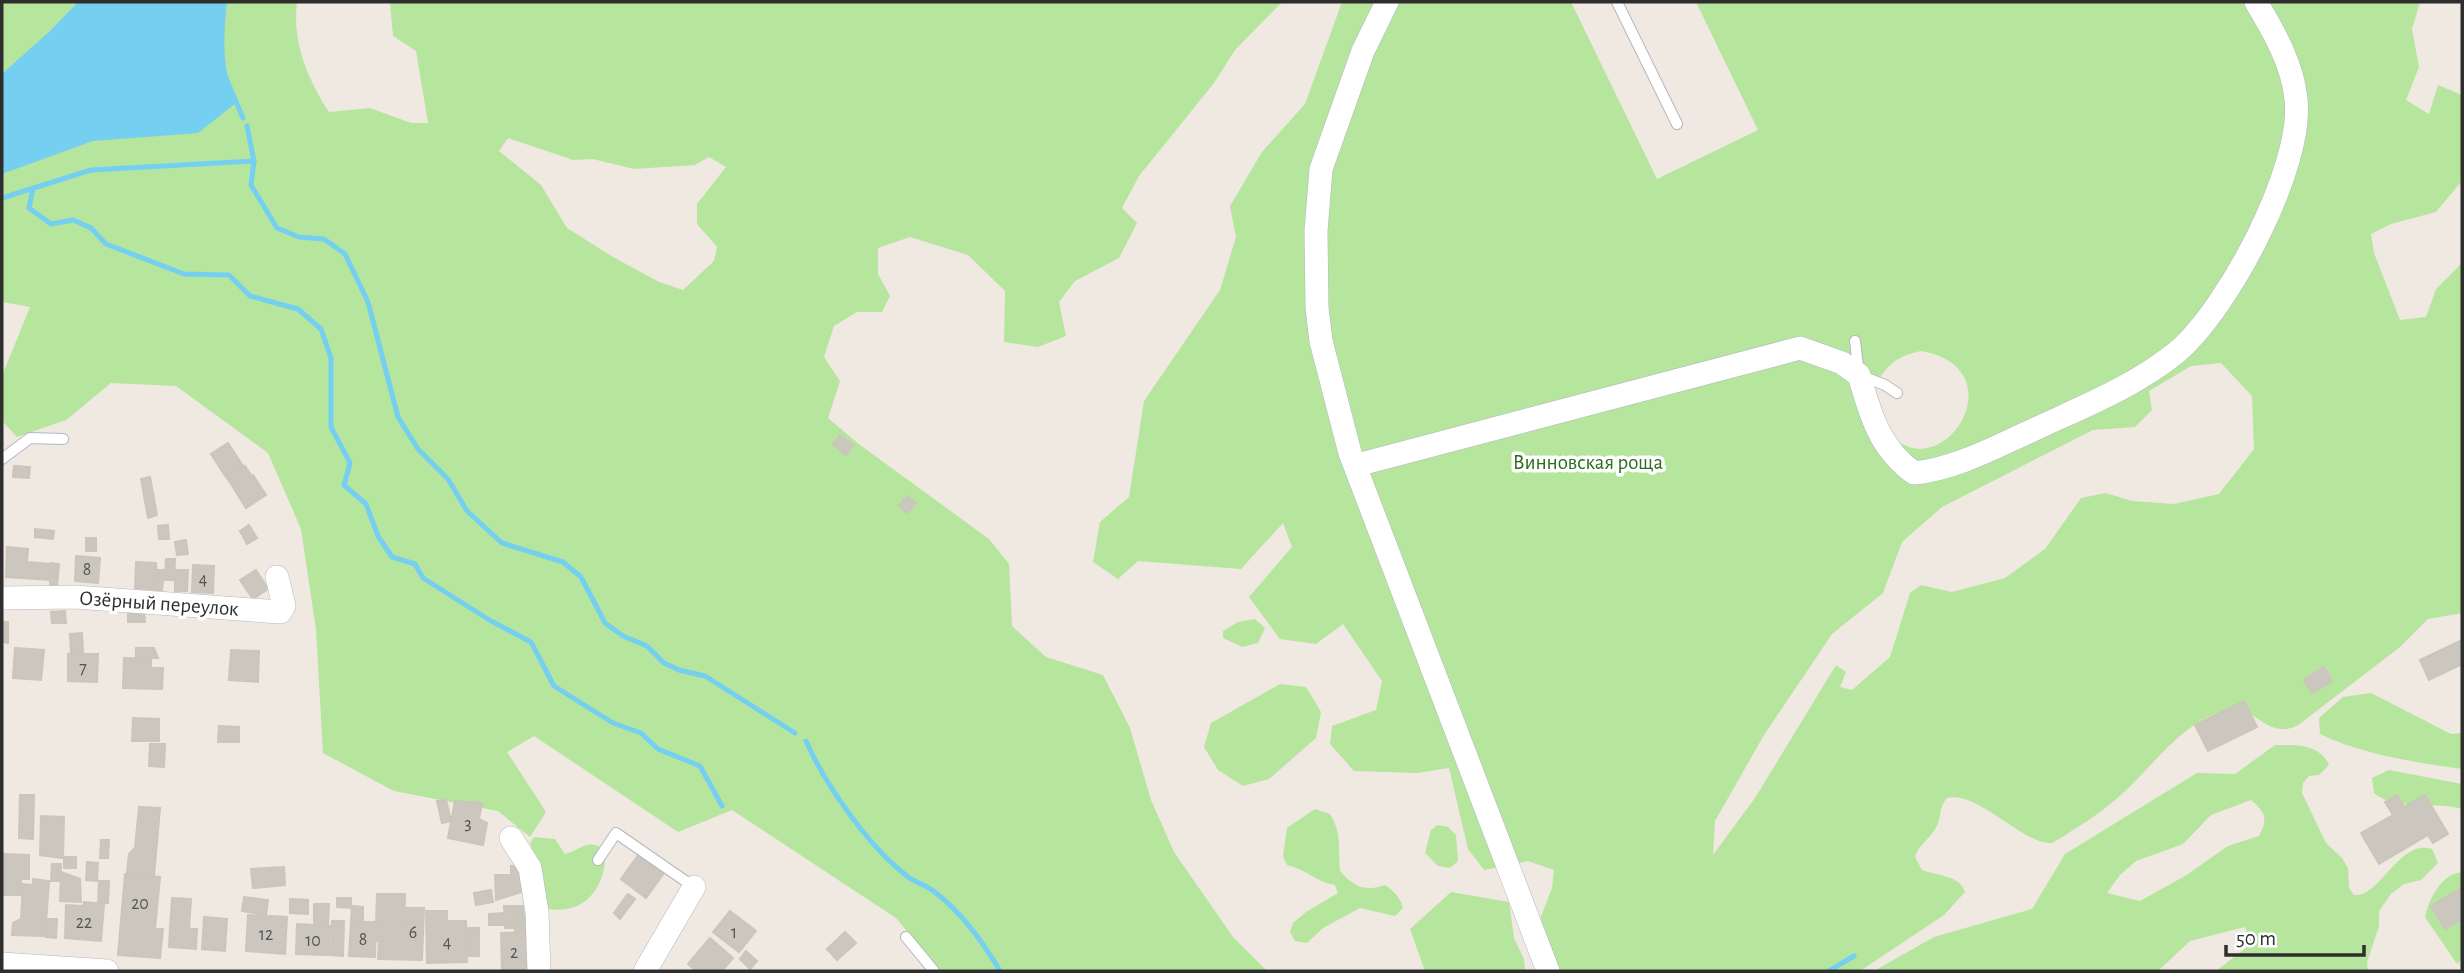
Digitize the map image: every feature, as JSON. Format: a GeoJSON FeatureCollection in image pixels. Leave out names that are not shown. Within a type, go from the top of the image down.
{"type":"FeatureCollection","features":[{"type":"Feature","properties":{"kind":"street"},"geometry":{"type":"LineString","coordinates":[[1387,2],[1363,51],[1321,169],[1316,231],[1317,308],[1321,341],[1342,426],[1548,971]]}},
{"type":"Feature","properties":{"kind":"street"},"geometry":{"type":"LineString","coordinates":[[1357,465],[1780,351],[1800,348],[1842,363],[1859,375],[1870,413],[1883,441],[1894,459],[1914,473],[1933,471],[1987,451],[2097,401],[2145,376],[2178,351],[2212,314],[2231,287],[2262,226],[2288,160],[2297,125],[2293,79],[2256,2]]}},
{"type":"Feature","properties":{"kind":"street","name":"Озёрный переулок"},"geometry":{"type":"LineString","coordinates":[[2,598],[75,597],[280,612],[284,606],[277,577]]}},
{"type":"Feature","properties":{"kind":"street"},"geometry":{"type":"LineString","coordinates":[[511,838],[530,869],[537,912],[539,971]]}},
{"type":"Feature","properties":{"kind":"street"},"geometry":{"type":"LineString","coordinates":[[645,971],[694,887]]}},
{"type":"Feature","properties":{"kind":"street"},"geometry":{"type":"LineString","coordinates":[[2,964],[107,971]]}},
{"type":"Feature","properties":{"kind":"lane"},"geometry":{"type":"LineString","coordinates":[[1617,2],[1677,124]]}},
{"type":"Feature","properties":{"kind":"lane"},"geometry":{"type":"LineString","coordinates":[[1855,341],[1859,375],[1897,393]]}},
{"type":"Feature","properties":{"kind":"lane"},"geometry":{"type":"LineString","coordinates":[[2,459],[30,438],[63,439]]}},
{"type":"Feature","properties":{"kind":"lane"},"geometry":{"type":"LineString","coordinates":[[598,860],[616,833],[694,887]]}},
{"type":"Feature","properties":{"kind":"lane"},"geometry":{"type":"LineString","coordinates":[[906,937],[934,971]]}},
{"type":"Feature","properties":{"kind":"green space"},"geometry":{"type":"Polygon","coordinates":[[[2,2],[297,2],[297,31],[303,59],[329,112],[370,108],[411,123],[428,123],[416,51],[393,36],[390,2],[1282,2],[1235,50],[1214,83],[1139,176],[1122,208],[1137,223],[1119,258],[1075,281],[1059,302],[1066,336],[1038,347],[1004,342],[1005,291],[968,255],[910,237],[878,248],[878,274],[890,296],[882,312],[857,312],[834,326],[824,357],[840,381],[828,418],[860,445],[989,539],[1009,564],[1012,626],[1046,657],[1103,675],[1130,728],[1151,800],[1174,852],[1233,937],[1267,971],[940,971],[896,918],[732,810],[678,832],[534,736],[507,752],[546,812],[530,837],[498,811],[394,791],[323,753],[316,630],[301,529],[268,453],[176,386],[111,383],[66,420],[17,437],[3,422],[2,376],[30,307],[2,302],[2,2]],[[508,138],[499,151],[541,185],[567,228],[659,282],[683,290],[714,261],[717,247],[697,224],[697,204],[726,167],[709,157],[695,165],[634,169],[593,159],[573,160],[508,138]]]}},
{"type":"Feature","properties":{"kind":"green space","name":"Винновская роща"},"geometry":{"type":"Polygon","coordinates":[[[1342,2],[1571,2],[1657,179],[1758,130],[1696,2],[2420,2],[2412,29],[2419,67],[2406,100],[2429,114],[2438,85],[2462,95],[2461,182],[2436,212],[2391,224],[2371,234],[2374,253],[2400,320],[2426,317],[2436,289],[2462,263],[2462,613],[2428,619],[2400,647],[2297,726],[2289,729],[2274,728],[2240,707],[2204,719],[2175,740],[2114,801],[2052,843],[2028,836],[1973,802],[1947,798],[1933,833],[1915,857],[1922,870],[1953,879],[1965,892],[1944,915],[1860,971],[1561,971],[1539,922],[1552,888],[1554,870],[1528,861],[1484,870],[1468,849],[1449,768],[1417,773],[1354,771],[1330,744],[1332,726],[1376,710],[1382,681],[1343,624],[1316,644],[1280,639],[1249,597],[1292,547],[1283,523],[1241,569],[1138,561],[1118,579],[1093,562],[1100,522],[1129,497],[1144,401],[1220,290],[1236,237],[1230,206],[1262,152],[1305,104],[1342,2]],[[1921,351],[1904,356],[1886,369],[1874,391],[1890,433],[1913,448],[1933,447],[1950,436],[1963,419],[1968,399],[1965,378],[1950,362],[1921,351]],[[2221,363],[2191,366],[2149,391],[2152,410],[2135,427],[2093,430],[1942,507],[1902,542],[1883,593],[1832,634],[1764,735],[1715,821],[1713,855],[1755,798],[1836,665],[1846,672],[1840,687],[1852,690],[1890,657],[1910,593],[1921,585],[1952,592],[2005,578],[2045,549],[2081,498],[2106,493],[2132,501],[2174,504],[2219,494],[2254,449],[2252,396],[2221,363]]]}},
{"type":"Feature","properties":{"kind":"green space"},"geometry":{"type":"Polygon","coordinates":[[[1255,619],[1265,628],[1258,643],[1242,647],[1223,638],[1223,631],[1238,622],[1255,619]]]}},
{"type":"Feature","properties":{"kind":"green space"},"geometry":{"type":"Polygon","coordinates":[[[1280,684],[1306,687],[1321,712],[1316,738],[1269,779],[1243,786],[1218,770],[1204,747],[1211,723],[1280,684]]]}},
{"type":"Feature","properties":{"kind":"green space"},"geometry":{"type":"Polygon","coordinates":[[[2371,693],[2451,734],[2462,733],[2462,769],[2372,752],[2320,734],[2319,718],[2343,697],[2371,693]]]}},
{"type":"Feature","properties":{"kind":"green space"},"geometry":{"type":"Polygon","coordinates":[[[2275,745],[2306,747],[2325,758],[2329,765],[2319,775],[2309,776],[2303,783],[2302,793],[2326,843],[2342,858],[2348,868],[2349,888],[2354,895],[2373,888],[2410,852],[2420,848],[2432,849],[2438,863],[2421,880],[2404,884],[2391,894],[2379,911],[2379,926],[2367,962],[2368,971],[2216,971],[2251,944],[2245,927],[2190,941],[2158,971],[1874,971],[1934,937],[2032,909],[2065,854],[2197,773],[2235,774],[2275,745]],[[2251,800],[2211,815],[2183,844],[2136,861],[2120,875],[2107,893],[2140,901],[2185,876],[2228,846],[2259,836],[2264,817],[2251,800]]]}},
{"type":"Feature","properties":{"kind":"green space"},"geometry":{"type":"Polygon","coordinates":[[[2389,770],[2462,784],[2462,809],[2394,803],[2383,799],[2374,793],[2372,778],[2389,770]]]}},
{"type":"Feature","properties":{"kind":"green space"},"geometry":{"type":"Polygon","coordinates":[[[1315,809],[1330,814],[1334,821],[1338,835],[1340,871],[1360,887],[1385,885],[1397,895],[1403,908],[1395,916],[1360,908],[1323,928],[1307,943],[1295,941],[1290,932],[1293,923],[1338,893],[1335,885],[1287,865],[1283,856],[1287,828],[1315,809]]]}},
{"type":"Feature","properties":{"kind":"green space"},"geometry":{"type":"Polygon","coordinates":[[[1437,825],[1448,827],[1456,835],[1458,861],[1450,868],[1438,866],[1425,853],[1431,830],[1437,825]]]}},
{"type":"Feature","properties":{"kind":"green space"},"geometry":{"type":"Polygon","coordinates":[[[534,837],[555,839],[565,854],[588,845],[604,849],[604,869],[591,896],[576,907],[552,909],[544,906],[538,864],[530,843],[534,837]]]}},
{"type":"Feature","properties":{"kind":"green space"},"geometry":{"type":"Polygon","coordinates":[[[2462,872],[2462,959],[2457,964],[2425,917],[2437,888],[2448,877],[2462,872]]]}},
{"type":"Feature","properties":{"kind":"green space"},"geometry":{"type":"Polygon","coordinates":[[[1451,892],[1509,902],[1514,938],[1524,959],[1525,971],[1425,971],[1410,929],[1451,892]]]}},
{"type":"Feature","properties":{"kind":"water"},"geometry":{"type":"Polygon","coordinates":[[[78,2],[227,2],[225,53],[228,78],[236,103],[198,133],[93,141],[2,174],[2,74],[78,2]]]}},
{"type":"Feature","properties":{"kind":"building"},"geometry":{"type":"Polygon","coordinates":[[[840,435],[853,445],[846,455],[833,444],[840,435]]]}},
{"type":"Feature","properties":{"kind":"building"},"geometry":{"type":"Polygon","coordinates":[[[228,443],[243,466],[226,477],[211,454],[228,443]]]}},
{"type":"Feature","properties":{"kind":"building"},"geometry":{"type":"Polygon","coordinates":[[[14,466],[30,467],[29,478],[13,477],[14,466]]]}},
{"type":"Feature","properties":{"kind":"building"},"geometry":{"type":"Polygon","coordinates":[[[245,466],[251,475],[233,487],[227,478],[245,466]]]}},
{"type":"Feature","properties":{"kind":"building"},"geometry":{"type":"Polygon","coordinates":[[[253,475],[266,495],[246,508],[233,487],[253,475]]]}},
{"type":"Feature","properties":{"kind":"building"},"geometry":{"type":"Polygon","coordinates":[[[150,477],[157,515],[148,518],[141,479],[150,477]]]}},
{"type":"Feature","properties":{"kind":"building"},"geometry":{"type":"Polygon","coordinates":[[[907,496],[916,503],[907,513],[899,506],[907,496]]]}},
{"type":"Feature","properties":{"kind":"building"},"geometry":{"type":"Polygon","coordinates":[[[168,525],[169,539],[159,539],[158,526],[168,525]]]}},
{"type":"Feature","properties":{"kind":"building"},"geometry":{"type":"Polygon","coordinates":[[[249,525],[257,538],[247,544],[240,531],[249,525]]]}},
{"type":"Feature","properties":{"kind":"building"},"geometry":{"type":"Polygon","coordinates":[[[35,529],[54,531],[53,539],[35,537],[35,529]]]}},
{"type":"Feature","properties":{"kind":"building"},"geometry":{"type":"Polygon","coordinates":[[[86,538],[96,538],[96,551],[86,551],[86,538]]]}},
{"type":"Feature","properties":{"kind":"building"},"geometry":{"type":"Polygon","coordinates":[[[186,540],[188,554],[177,555],[175,542],[186,540]]]}},
{"type":"Feature","properties":{"kind":"building"},"geometry":{"type":"Polygon","coordinates":[[[7,547],[28,549],[27,562],[51,564],[50,580],[6,577],[7,547]]]}},
{"type":"Feature","properties":{"kind":"building"},"geometry":{"type":"Polygon","coordinates":[[[76,556],[100,558],[98,583],[75,581],[76,556]]]}},
{"type":"Feature","properties":{"kind":"building"},"geometry":{"type":"Polygon","coordinates":[[[166,559],[175,559],[174,580],[165,580],[166,559]]]}},
{"type":"Feature","properties":{"kind":"building"},"geometry":{"type":"Polygon","coordinates":[[[136,562],[156,563],[157,590],[135,588],[136,562]]]}},
{"type":"Feature","properties":{"kind":"building"},"geometry":{"type":"Polygon","coordinates":[[[51,563],[59,564],[57,586],[50,585],[51,563]]]}},
{"type":"Feature","properties":{"kind":"building"},"geometry":{"type":"Polygon","coordinates":[[[193,565],[214,566],[213,593],[192,592],[193,565]]]}},
{"type":"Feature","properties":{"kind":"building"},"geometry":{"type":"Polygon","coordinates":[[[156,570],[164,570],[162,590],[157,590],[156,570]]]}},
{"type":"Feature","properties":{"kind":"building"},"geometry":{"type":"Polygon","coordinates":[[[175,570],[188,570],[187,591],[175,591],[175,570]]]}},
{"type":"Feature","properties":{"kind":"building"},"geometry":{"type":"Polygon","coordinates":[[[256,570],[268,589],[253,599],[240,580],[256,570]]]}},
{"type":"Feature","properties":{"kind":"building"},"geometry":{"type":"Polygon","coordinates":[[[65,611],[66,623],[52,623],[51,612],[65,611]]]}},
{"type":"Feature","properties":{"kind":"building"},"geometry":{"type":"Polygon","coordinates":[[[128,612],[144,612],[145,622],[128,622],[128,612]]]}},
{"type":"Feature","properties":{"kind":"building"},"geometry":{"type":"Polygon","coordinates":[[[2,622],[8,622],[8,643],[2,642],[2,622]]]}},
{"type":"Feature","properties":{"kind":"building"},"geometry":{"type":"Polygon","coordinates":[[[82,633],[83,653],[71,653],[70,634],[82,633]]]}},
{"type":"Feature","properties":{"kind":"building"},"geometry":{"type":"Polygon","coordinates":[[[2462,640],[2462,664],[2429,680],[2420,660],[2462,640]]]}},
{"type":"Feature","properties":{"kind":"building"},"geometry":{"type":"Polygon","coordinates":[[[15,648],[44,650],[41,680],[13,678],[15,648]]]}},
{"type":"Feature","properties":{"kind":"building"},"geometry":{"type":"Polygon","coordinates":[[[136,648],[154,648],[158,658],[136,658],[136,648]]]}},
{"type":"Feature","properties":{"kind":"building"},"geometry":{"type":"Polygon","coordinates":[[[231,650],[259,651],[258,682],[229,680],[231,650]]]}},
{"type":"Feature","properties":{"kind":"building"},"geometry":{"type":"Polygon","coordinates":[[[68,654],[98,654],[97,682],[68,681],[68,654]]]}},
{"type":"Feature","properties":{"kind":"building"},"geometry":{"type":"Polygon","coordinates":[[[124,658],[151,659],[151,668],[163,668],[162,689],[123,688],[124,658]]]}},
{"type":"Feature","properties":{"kind":"building"},"geometry":{"type":"Polygon","coordinates":[[[2324,667],[2332,681],[2312,693],[2304,680],[2324,667]]]}},
{"type":"Feature","properties":{"kind":"building"},"geometry":{"type":"Polygon","coordinates":[[[2244,701],[2257,727],[2208,751],[2195,725],[2244,701]]]}},
{"type":"Feature","properties":{"kind":"building"},"geometry":{"type":"Polygon","coordinates":[[[133,718],[159,719],[159,741],[132,741],[133,718]]]}},
{"type":"Feature","properties":{"kind":"building"},"geometry":{"type":"Polygon","coordinates":[[[219,726],[239,727],[239,742],[218,742],[219,726]]]}},
{"type":"Feature","properties":{"kind":"building"},"geometry":{"type":"Polygon","coordinates":[[[150,744],[165,744],[164,767],[149,766],[150,744]]]}},
{"type":"Feature","properties":{"kind":"building"},"geometry":{"type":"Polygon","coordinates":[[[20,795],[34,795],[33,839],[19,838],[20,795]]]}},
{"type":"Feature","properties":{"kind":"building"},"geometry":{"type":"Polygon","coordinates":[[[2397,795],[2404,807],[2425,795],[2448,834],[2433,843],[2428,835],[2379,864],[2361,833],[2393,815],[2385,802],[2397,795]]]}},
{"type":"Feature","properties":{"kind":"building"},"geometry":{"type":"Polygon","coordinates":[[[446,800],[451,821],[442,823],[437,801],[446,800]]]}},
{"type":"Feature","properties":{"kind":"building"},"geometry":{"type":"Polygon","coordinates":[[[455,801],[482,803],[479,819],[487,823],[483,845],[448,838],[455,801]]]}},
{"type":"Feature","properties":{"kind":"building"},"geometry":{"type":"Polygon","coordinates":[[[139,807],[160,808],[154,876],[127,873],[129,854],[135,848],[139,807]]]}},
{"type":"Feature","properties":{"kind":"building"},"geometry":{"type":"Polygon","coordinates":[[[41,816],[64,817],[63,858],[40,855],[41,816]]]}},
{"type":"Feature","properties":{"kind":"building"},"geometry":{"type":"Polygon","coordinates":[[[101,840],[109,840],[108,858],[100,858],[101,840]]]}},
{"type":"Feature","properties":{"kind":"building"},"geometry":{"type":"Polygon","coordinates":[[[3,854],[29,855],[29,879],[21,879],[21,895],[2,895],[3,854]]]}},
{"type":"Feature","properties":{"kind":"building"},"geometry":{"type":"Polygon","coordinates":[[[639,854],[664,873],[646,898],[621,879],[639,854]]]}},
{"type":"Feature","properties":{"kind":"building"},"geometry":{"type":"Polygon","coordinates":[[[64,857],[76,857],[76,868],[64,868],[64,857]]]}},
{"type":"Feature","properties":{"kind":"building"},"geometry":{"type":"Polygon","coordinates":[[[87,862],[98,863],[97,881],[86,880],[87,862]]]}},
{"type":"Feature","properties":{"kind":"building"},"geometry":{"type":"Polygon","coordinates":[[[52,864],[61,864],[60,881],[51,881],[52,864]]]}},
{"type":"Feature","properties":{"kind":"building"},"geometry":{"type":"Polygon","coordinates":[[[526,865],[528,890],[496,900],[495,875],[511,875],[511,866],[526,865]]]}},
{"type":"Feature","properties":{"kind":"building"},"geometry":{"type":"Polygon","coordinates":[[[284,867],[285,885],[253,888],[251,869],[284,867]]]}},
{"type":"Feature","properties":{"kind":"building"},"geometry":{"type":"Polygon","coordinates":[[[61,872],[80,879],[81,902],[60,901],[61,872]]]}},
{"type":"Feature","properties":{"kind":"building"},"geometry":{"type":"Polygon","coordinates":[[[125,874],[160,877],[155,929],[163,929],[160,958],[118,955],[125,874]]]}},
{"type":"Feature","properties":{"kind":"building"},"geometry":{"type":"Polygon","coordinates":[[[33,879],[49,881],[45,936],[12,935],[13,923],[21,919],[23,884],[33,885],[33,879]]]}},
{"type":"Feature","properties":{"kind":"building"},"geometry":{"type":"Polygon","coordinates":[[[99,881],[109,881],[108,903],[98,903],[99,881]]]}},
{"type":"Feature","properties":{"kind":"building"},"geometry":{"type":"Polygon","coordinates":[[[2462,888],[2462,919],[2445,929],[2431,906],[2462,888]]]}},
{"type":"Feature","properties":{"kind":"building"},"geometry":{"type":"Polygon","coordinates":[[[491,890],[493,902],[476,905],[474,893],[491,890]]]}},
{"type":"Feature","properties":{"kind":"building"},"geometry":{"type":"Polygon","coordinates":[[[377,894],[405,894],[404,924],[376,924],[377,894]]]}},
{"type":"Feature","properties":{"kind":"building"},"geometry":{"type":"Polygon","coordinates":[[[628,894],[635,899],[620,919],[614,913],[628,894]]]}},
{"type":"Feature","properties":{"kind":"building"},"geometry":{"type":"Polygon","coordinates":[[[244,897],[268,900],[266,915],[242,911],[244,897]]]}},
{"type":"Feature","properties":{"kind":"building"},"geometry":{"type":"Polygon","coordinates":[[[172,898],[191,899],[189,929],[170,928],[172,898]]]}},
{"type":"Feature","properties":{"kind":"building"},"geometry":{"type":"Polygon","coordinates":[[[337,898],[351,898],[351,908],[337,907],[337,898]]]}},
{"type":"Feature","properties":{"kind":"building"},"geometry":{"type":"Polygon","coordinates":[[[290,899],[308,900],[308,914],[290,913],[290,899]]]}},
{"type":"Feature","properties":{"kind":"building"},"geometry":{"type":"Polygon","coordinates":[[[84,902],[104,904],[101,941],[65,938],[66,905],[83,906],[84,902]]]}},
{"type":"Feature","properties":{"kind":"building"},"geometry":{"type":"Polygon","coordinates":[[[314,904],[329,904],[328,924],[314,924],[314,904]]]}},
{"type":"Feature","properties":{"kind":"building"},"geometry":{"type":"Polygon","coordinates":[[[352,906],[363,907],[363,921],[351,921],[352,906]]]}},
{"type":"Feature","properties":{"kind":"building"},"geometry":{"type":"Polygon","coordinates":[[[504,906],[523,906],[524,917],[513,918],[514,928],[505,928],[504,906]]]}},
{"type":"Feature","properties":{"kind":"building"},"geometry":{"type":"Polygon","coordinates":[[[404,908],[424,908],[422,960],[378,959],[379,941],[404,941],[404,908]]]}},
{"type":"Feature","properties":{"kind":"building"},"geometry":{"type":"Polygon","coordinates":[[[426,911],[447,911],[447,921],[466,921],[467,962],[427,963],[426,911]]]}},
{"type":"Feature","properties":{"kind":"building"},"geometry":{"type":"Polygon","coordinates":[[[730,911],[756,931],[739,952],[713,932],[730,911]]]}},
{"type":"Feature","properties":{"kind":"building"},"geometry":{"type":"Polygon","coordinates":[[[504,913],[504,925],[489,925],[489,914],[504,913]]]}},
{"type":"Feature","properties":{"kind":"building"},"geometry":{"type":"Polygon","coordinates":[[[248,915],[287,917],[285,954],[246,951],[248,915]]]}},
{"type":"Feature","properties":{"kind":"building"},"geometry":{"type":"Polygon","coordinates":[[[204,917],[227,919],[225,951],[202,949],[204,917]]]}},
{"type":"Feature","properties":{"kind":"building"},"geometry":{"type":"Polygon","coordinates":[[[526,917],[527,932],[515,932],[514,918],[526,917]]]}},
{"type":"Feature","properties":{"kind":"building"},"geometry":{"type":"Polygon","coordinates":[[[47,919],[57,919],[56,938],[46,937],[47,919]]]}},
{"type":"Feature","properties":{"kind":"building"},"geometry":{"type":"Polygon","coordinates":[[[332,921],[344,921],[343,956],[331,955],[332,921]]]}},
{"type":"Feature","properties":{"kind":"building"},"geometry":{"type":"Polygon","coordinates":[[[351,922],[376,922],[375,957],[349,956],[351,922]]]}},
{"type":"Feature","properties":{"kind":"building"},"geometry":{"type":"Polygon","coordinates":[[[297,924],[330,926],[329,955],[296,954],[297,924]]]}},
{"type":"Feature","properties":{"kind":"building"},"geometry":{"type":"Polygon","coordinates":[[[376,924],[404,924],[404,941],[376,941],[376,924]]]}},
{"type":"Feature","properties":{"kind":"building"},"geometry":{"type":"Polygon","coordinates":[[[170,928],[197,929],[196,949],[169,947],[170,928]]]}},
{"type":"Feature","properties":{"kind":"building"},"geometry":{"type":"Polygon","coordinates":[[[468,928],[479,928],[479,956],[467,956],[468,928]]]}},
{"type":"Feature","properties":{"kind":"building"},"geometry":{"type":"Polygon","coordinates":[[[527,932],[528,970],[502,971],[501,933],[527,932]]]}},
{"type":"Feature","properties":{"kind":"building"},"geometry":{"type":"Polygon","coordinates":[[[845,932],[856,943],[837,960],[827,949],[845,932]]]}},
{"type":"Feature","properties":{"kind":"building"},"geometry":{"type":"Polygon","coordinates":[[[710,938],[733,958],[722,971],[696,971],[688,964],[710,938]]]}},
{"type":"Feature","properties":{"kind":"building"},"geometry":{"type":"Polygon","coordinates":[[[746,951],[757,961],[750,969],[740,959],[746,951]]]}},
{"type":"Feature","properties":{"kind":"waterway"},"geometry":{"type":"LineString","coordinates":[[223,71],[243,118]]}},
{"type":"Feature","properties":{"kind":"waterway"},"geometry":{"type":"LineString","coordinates":[[247,126],[254,161],[251,185],[277,228],[299,237],[324,239],[345,254],[368,302],[398,417],[418,449],[448,479],[467,511],[502,543],[563,562],[581,577],[605,623],[623,636],[647,646],[664,663],[679,670],[705,676],[795,733]]}},
{"type":"Feature","properties":{"kind":"waterway"},"geometry":{"type":"LineString","coordinates":[[2,198],[91,170],[254,161]]}},
{"type":"Feature","properties":{"kind":"waterway"},"geometry":{"type":"LineString","coordinates":[[33,188],[29,208],[51,224],[73,220],[91,228],[106,244],[184,274],[229,275],[250,296],[298,309],[321,329],[331,358],[331,427],[350,463],[344,485],[366,504],[378,536],[392,557],[415,564],[423,578],[491,621],[531,642],[554,686],[613,723],[641,733],[658,749],[700,766],[722,806]]}},
{"type":"Feature","properties":{"kind":"waterway"},"geometry":{"type":"LineString","coordinates":[[806,741],[825,777],[864,833],[908,877],[933,891],[964,919],[1000,971]]}},
{"type":"Feature","properties":{"kind":"waterway"},"geometry":{"type":"LineString","coordinates":[[1829,971],[1854,956]]}}]}
